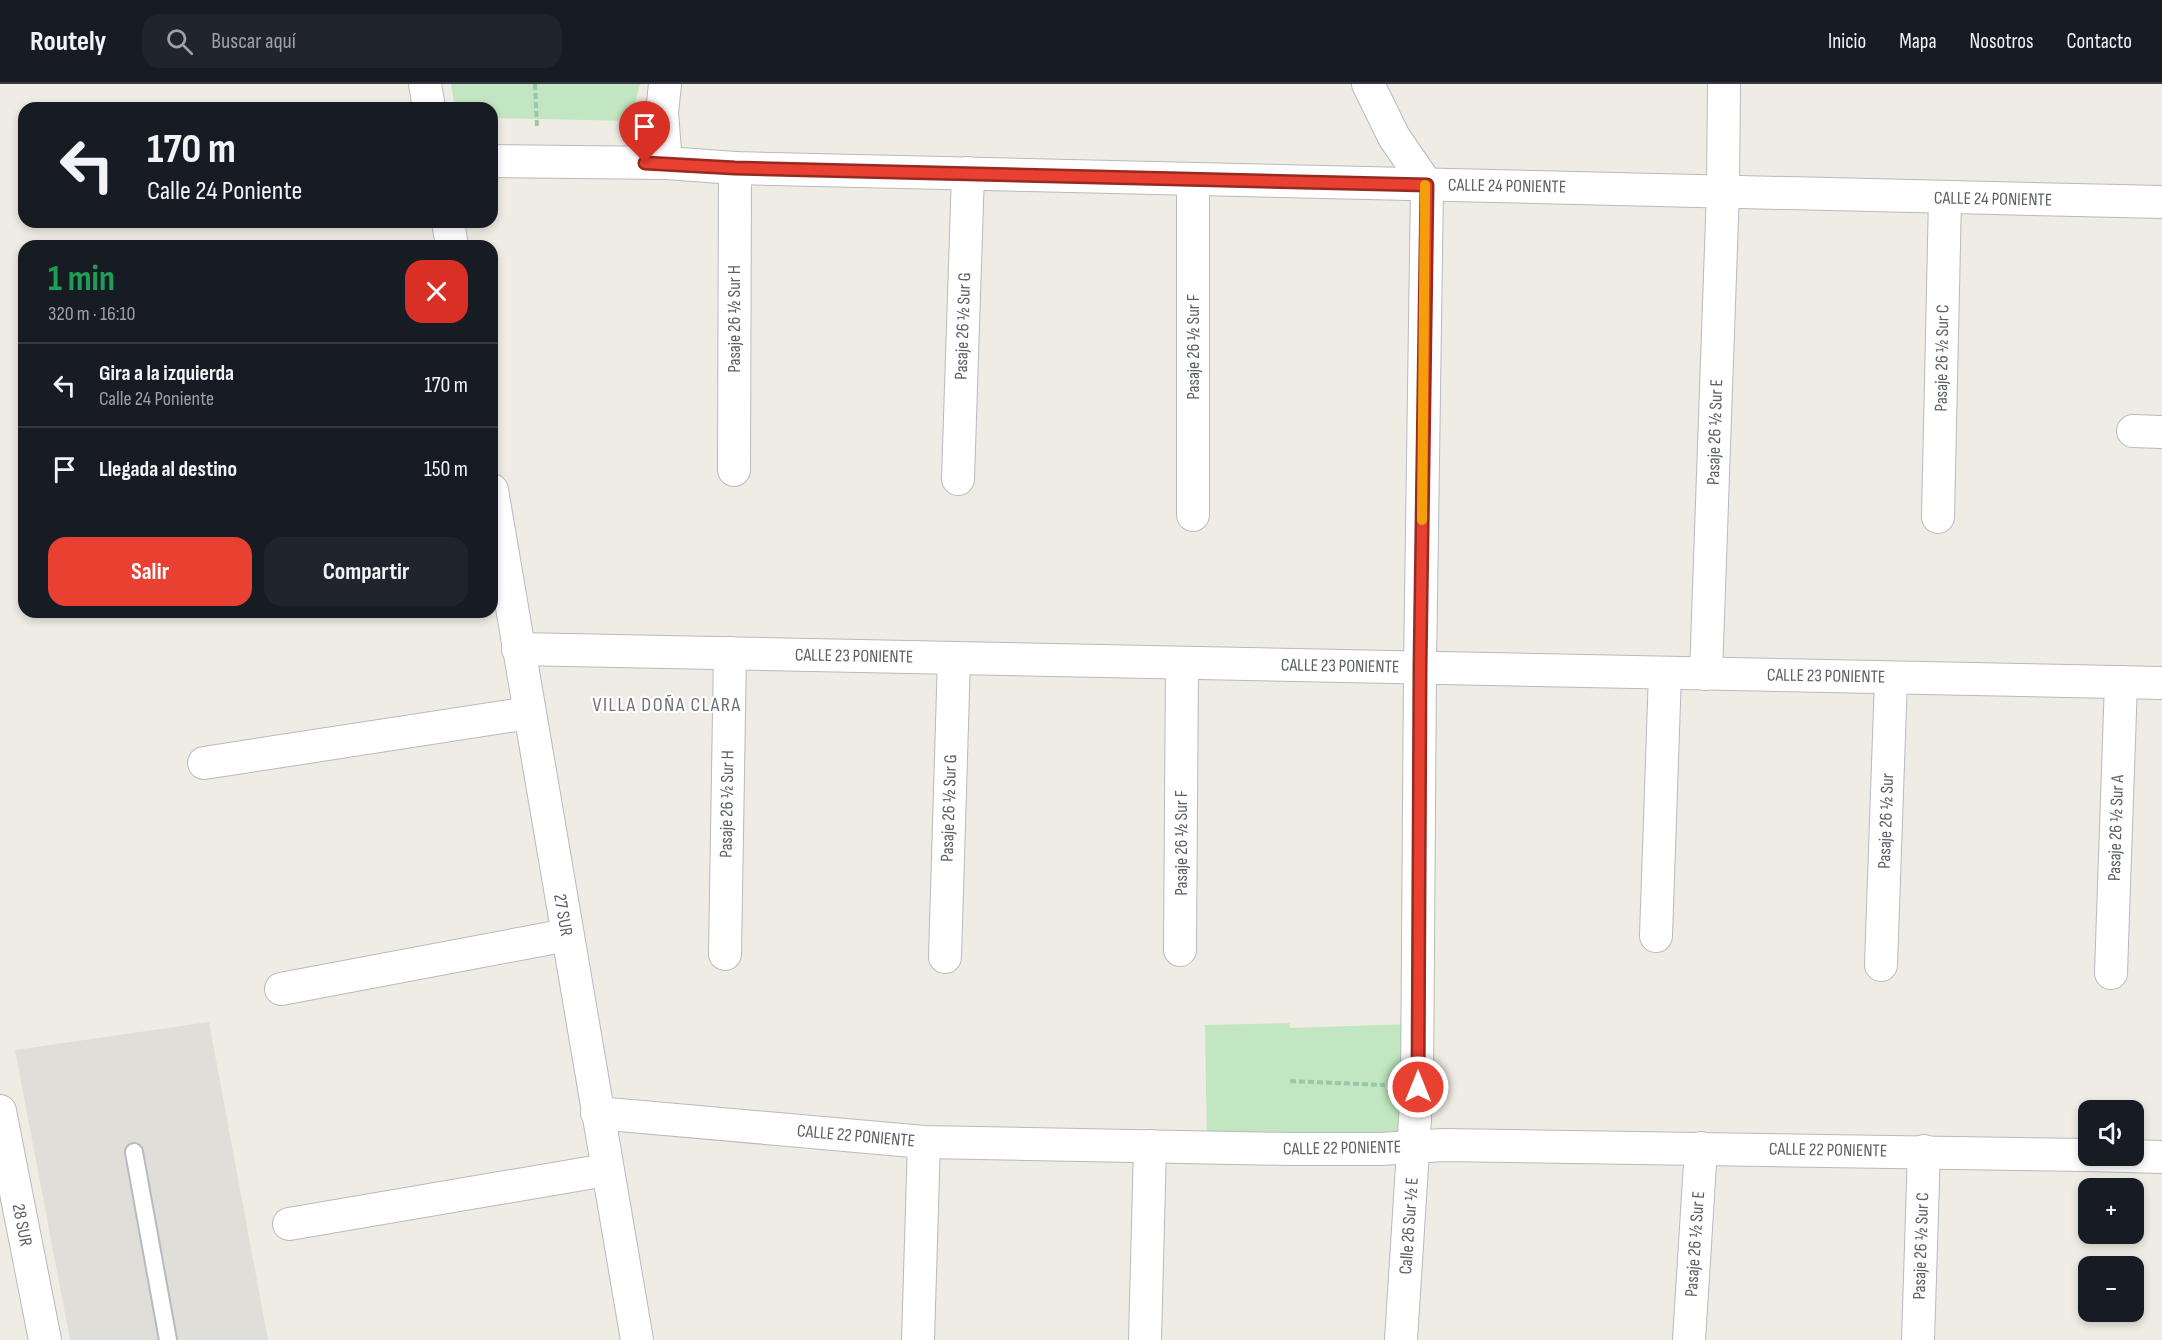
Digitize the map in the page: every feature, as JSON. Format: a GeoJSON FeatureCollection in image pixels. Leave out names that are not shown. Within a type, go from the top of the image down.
{"type":"FeatureCollection","features":[{"type":"Feature","properties":{"kind":"street"},"geometry":{"type":"LineString","coordinates":[[425,84],[428,102]]}},
{"type":"Feature","properties":{"kind":"street"},"geometry":{"type":"LineString","coordinates":[[665,84],[662,113],[666,163]]}},
{"type":"Feature","properties":{"kind":"street"},"geometry":{"type":"LineString","coordinates":[[1368,84],[1394,137],[1427,185]]}},
{"type":"Feature","properties":{"kind":"street","name":"Pasaje 26 ½ Sur E"},"geometry":{"type":"LineString","coordinates":[[1706,674],[1723,190],[1724,84]]}},
{"type":"Feature","properties":{"kind":"street","name":"CALLE 24 PONIENTE"},"geometry":{"type":"LineString","coordinates":[[498,161],[666,163],[735,168],[2162,202]]}},
{"type":"Feature","properties":{"kind":"street","name":"Pasaje 26 ½ Sur H"},"geometry":{"type":"LineString","coordinates":[[734,470],[735,168]]}},
{"type":"Feature","properties":{"kind":"street","name":"Pasaje 26 ½ Sur G"},"geometry":{"type":"LineString","coordinates":[[958,479],[968,173]]}},
{"type":"Feature","properties":{"kind":"street","name":"Pasaje 26 ½ Sur F"},"geometry":{"type":"LineString","coordinates":[[1193,179],[1193,515]]}},
{"type":"Feature","properties":{"kind":"street","name":"Calle 26 Sur ½ E"},"geometry":{"type":"LineString","coordinates":[[1401,1340],[1418,1087],[1420,668],[1427,185]]}},
{"type":"Feature","properties":{"kind":"street","name":"Pasaje 26 ½ Sur C"},"geometry":{"type":"LineString","coordinates":[[1938,517],[1945,198]]}},
{"type":"Feature","properties":{"kind":"street","name":"27 SUR"},"geometry":{"type":"LineString","coordinates":[[498,527],[606,1170],[637,1340]]}},
{"type":"Feature","properties":{"kind":"street","name":"CALLE 23 PONIENTE"},"geometry":{"type":"LineString","coordinates":[[518,649],[2162,683]]}},
{"type":"Feature","properties":{"kind":"street","name":"Pasaje 26 ½ Sur H"},"geometry":{"type":"LineString","coordinates":[[725,954],[730,653]]}},
{"type":"Feature","properties":{"kind":"street","name":"Pasaje 26 ½ Sur G"},"geometry":{"type":"LineString","coordinates":[[945,957],[954,658]]}},
{"type":"Feature","properties":{"kind":"street","name":"Pasaje 26 ½ Sur F"},"geometry":{"type":"LineString","coordinates":[[1180,950],[1182,663]]}},
{"type":"Feature","properties":{"kind":"street"},"geometry":{"type":"LineString","coordinates":[[1656,936],[1665,673]]}},
{"type":"Feature","properties":{"kind":"street","name":"Pasaje 26 ½ Sur"},"geometry":{"type":"LineString","coordinates":[[1881,965],[1891,678]]}},
{"type":"Feature","properties":{"kind":"street","name":"Pasaje 26 ½ Sur A"},"geometry":{"type":"LineString","coordinates":[[2111,973],[2121,682]]}},
{"type":"Feature","properties":{"kind":"street"},"geometry":{"type":"LineString","coordinates":[[204,763],[529,713]]}},
{"type":"Feature","properties":{"kind":"street"},"geometry":{"type":"LineString","coordinates":[[281,989],[567,935]]}},
{"type":"Feature","properties":{"kind":"street","name":"28 SUR"},"geometry":{"type":"LineString","coordinates":[[0,1111],[45,1340]]}},
{"type":"Feature","properties":{"kind":"street","name":"CALLE 22 PONIENTE"},"geometry":{"type":"LineString","coordinates":[[597,1113],[924,1142],[1290,1149],[1415,1146],[2078,1155]]}},
{"type":"Feature","properties":{"kind":"street"},"geometry":{"type":"LineString","coordinates":[[918,1340],[924,1142]]}},
{"type":"Feature","properties":{"kind":"street"},"geometry":{"type":"LineString","coordinates":[[1145,1340],[1150,1146]]}},
{"type":"Feature","properties":{"kind":"street","name":"Pasaje 26 ½ Sur E"},"geometry":{"type":"LineString","coordinates":[[1689,1340],[1701,1149]]}},
{"type":"Feature","properties":{"kind":"street","name":"Pasaje 26 ½ Sur C"},"geometry":{"type":"LineString","coordinates":[[1918,1340],[1924,1151]]}},
{"type":"Feature","properties":{"kind":"street","name":"CALLE 22 PONIENTE"},"geometry":{"type":"LineString","coordinates":[[2144,1156],[2162,1156]]}},
{"type":"Feature","properties":{"kind":"street"},"geometry":{"type":"LineString","coordinates":[[289,1224],[606,1170]]}},
{"type":"Feature","properties":{"kind":"lane"},"geometry":{"type":"LineString","coordinates":[[134,1152],[168,1340]]}},
{"type":"Feature","properties":{"kind":"path"},"geometry":{"type":"LineString","coordinates":[[535,84],[538,162]]}},
{"type":"Feature","properties":{"kind":"path"},"geometry":{"type":"LineString","coordinates":[[1290,1081],[1418,1087]]}},
{"type":"Feature","properties":{"kind":"shaded area"},"geometry":{"type":"Polygon","coordinates":[[[209,1022],[268,1340],[70,1340],[15,1050],[209,1022]]]}},
{"type":"Feature","properties":{"kind":"green space"},"geometry":{"type":"Polygon","coordinates":[[[451,84],[640,84],[630,121],[498,118],[498,102],[454,102],[451,84]]]}},
{"type":"Feature","properties":{"kind":"green space"},"geometry":{"type":"Polygon","coordinates":[[[1289,1023],[1290,1028],[1413,1024],[1412,1141],[1207,1147],[1205,1025],[1289,1023]]]}},
{"type":"Feature","properties":{"kind":"slow traffic"},"geometry":{"type":"LineString","coordinates":[[1422,520],[1427,185],[1425,185]]}},
{"type":"Feature","properties":{"kind":"district","name":"VILLA DOÑA CLARA"},"geometry":{"type":"Point","coordinates":[667,705]}},
{"type":"Feature","properties":{"kind":"route"},"geometry":{"type":"LineString","coordinates":[[645,163],[735,168],[1427,185],[1420,668],[1418,1087]]}}]}
